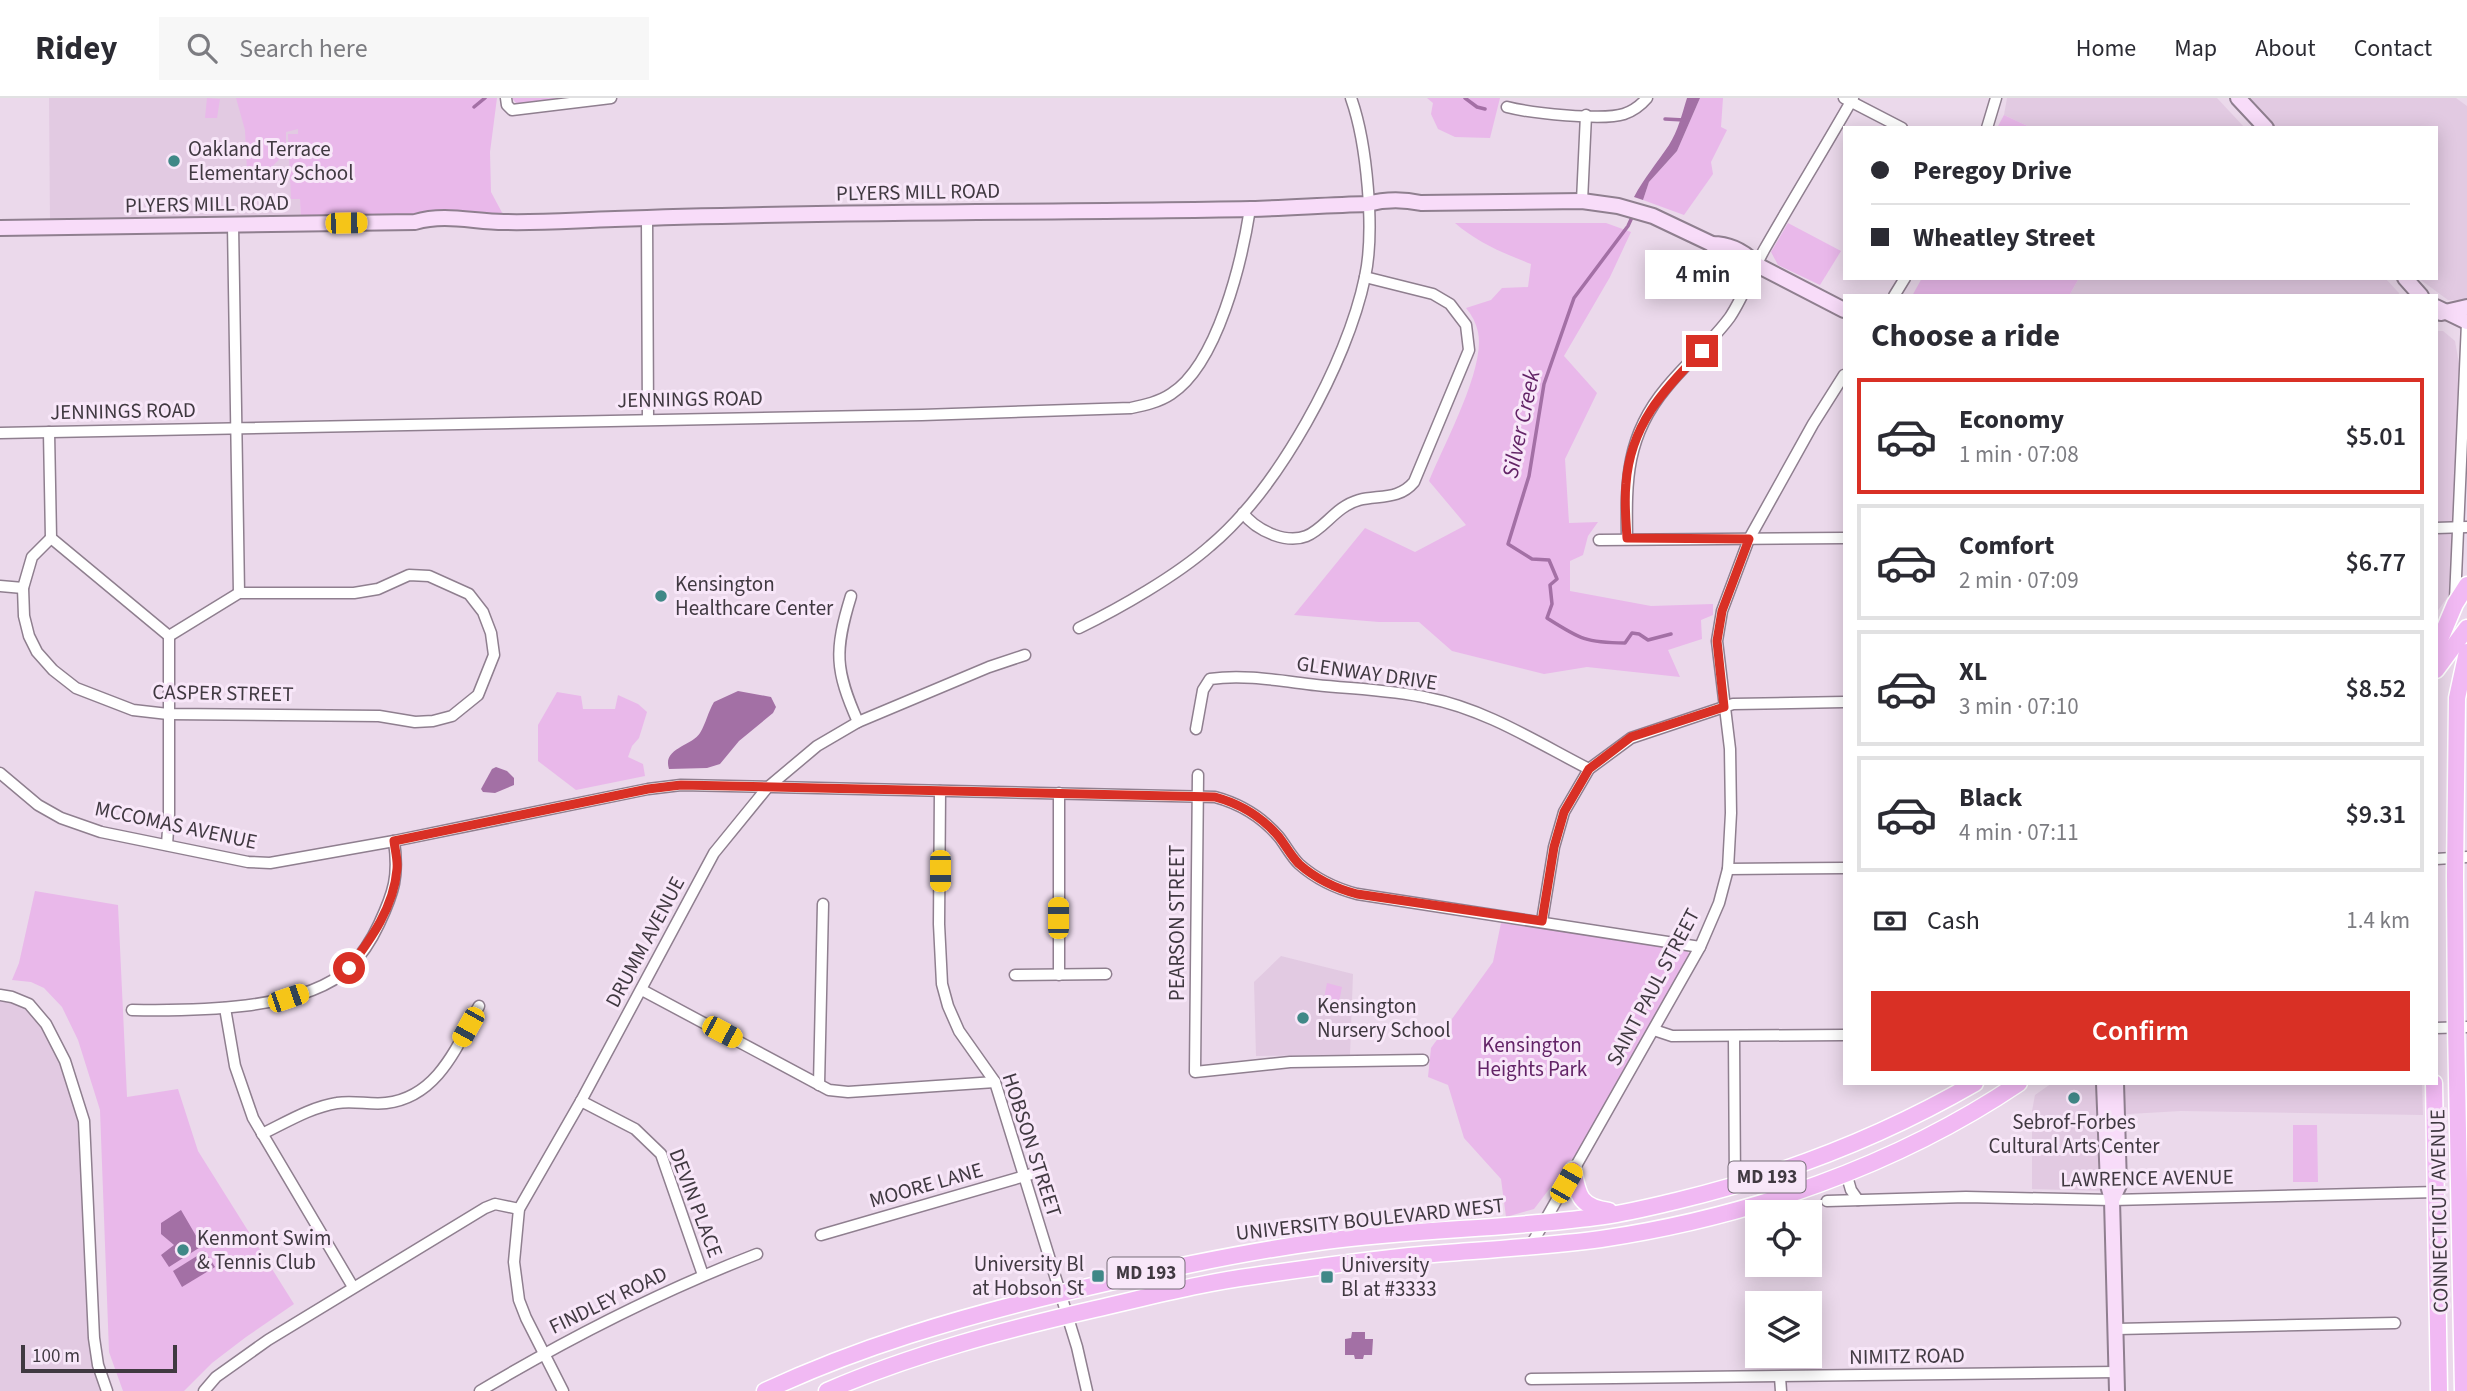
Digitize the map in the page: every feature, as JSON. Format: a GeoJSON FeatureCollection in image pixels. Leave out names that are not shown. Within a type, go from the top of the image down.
{"type":"FeatureCollection","features":[{"type":"Feature","properties":{"kind":"main road"},"geometry":{"type":"LineString","coordinates":[[2438,625],[2467,586]]}},
{"type":"Feature","properties":{"kind":"main road"},"geometry":{"type":"LineString","coordinates":[[2438,644],[2455,604]]}},
{"type":"Feature","properties":{"kind":"main road"},"geometry":{"type":"LineString","coordinates":[[2438,667],[2467,628]]}},
{"type":"Feature","properties":{"kind":"main road","name":"CONNECTICUT AVENUE"},"geometry":{"type":"LineString","coordinates":[[2463,1391],[2461,858],[2457,698],[2467,652]]}},
{"type":"Feature","properties":{"kind":"main road","name":"UNIVERSITY BOULEVARD WEST"},"geometry":{"type":"LineString","coordinates":[[765,1391],[875,1346],[963,1319],[1222,1256],[1315,1242],[1543,1222],[1622,1212],[1735,1187],[1836,1151],[1927,1110],[1971,1085]]}},
{"type":"Feature","properties":{"kind":"main road","name":"UNIVERSITY BOULEVARD WEST"},"geometry":{"type":"LineString","coordinates":[[827,1391],[870,1373],[968,1341],[1182,1289],[1251,1276],[1419,1255],[1530,1248],[1605,1238],[1739,1210],[1815,1185],[1919,1142],[1992,1102],[2016,1085]]}},
{"type":"Feature","properties":{"kind":"main road","name":"CONNECTICUT AVENUE"},"geometry":{"type":"LineString","coordinates":[[2434,1085],[2439,1391]]}},
{"type":"Feature","properties":{"kind":"main road"},"geometry":{"type":"LineString","coordinates":[[1573,1170],[1577,1192],[1592,1209],[1622,1212]]}},
{"type":"Feature","properties":{"kind":"street"},"geometry":{"type":"LineString","coordinates":[[506,98],[507,105],[512,110],[611,98]]}},
{"type":"Feature","properties":{"kind":"street"},"geometry":{"type":"LineString","coordinates":[[1079,628],[1104,616],[1207,549],[1243,513],[1265,486],[1303,430],[1333,370],[1365,277],[1367,204],[1362,143],[1351,98]]}},
{"type":"Feature","properties":{"kind":"street"},"geometry":{"type":"LineString","coordinates":[[1507,107],[1586,115],[1623,114],[1642,104],[1647,98]]}},
{"type":"Feature","properties":{"kind":"street"},"geometry":{"type":"LineString","coordinates":[[1988,126],[1996,98]]}},
{"type":"Feature","properties":{"kind":"street"},"geometry":{"type":"LineString","coordinates":[[2238,98],[2264,126]]}},
{"type":"Feature","properties":{"kind":"street"},"geometry":{"type":"LineString","coordinates":[[1627,538],[1626,483],[1633,447],[1641,427],[1667,386],[1702,351],[1731,316],[1849,99],[1898,126]]}},
{"type":"Feature","properties":{"kind":"street"},"geometry":{"type":"LineString","coordinates":[[1582,201],[1586,115]]}},
{"type":"Feature","properties":{"kind":"street","name":"PLYERS MILL ROAD"},"geometry":{"type":"LineString","coordinates":[[0,228],[415,222],[444,226],[470,221],[507,223],[647,218],[1250,209],[1367,204],[1383,210],[1405,209],[1421,203],[1582,201],[1618,206],[1647,214],[1712,244],[1725,244],[1749,256],[1757,265],[1843,309]]}},
{"type":"Feature","properties":{"kind":"street","name":"JENNINGS ROAD"},"geometry":{"type":"LineString","coordinates":[[0,432],[1131,408],[1159,401],[1174,393],[1200,362],[1233,289],[1250,209]]}},
{"type":"Feature","properties":{"kind":"street"},"geometry":{"type":"LineString","coordinates":[[647,218],[648,419]]}},
{"type":"Feature","properties":{"kind":"street"},"geometry":{"type":"LineString","coordinates":[[169,636],[239,593],[233,225]]}},
{"type":"Feature","properties":{"kind":"street"},"geometry":{"type":"LineString","coordinates":[[1243,513],[1250,523],[1266,532],[1283,538],[1298,538],[1309,536],[1320,529],[1349,505],[1360,500],[1386,498],[1402,492],[1414,482],[1469,350],[1466,325],[1450,304],[1433,294],[1365,277]]}},
{"type":"Feature","properties":{"kind":"street"},"geometry":{"type":"LineString","coordinates":[[2439,311],[2467,307]]}},
{"type":"Feature","properties":{"kind":"street"},"geometry":{"type":"LineString","coordinates":[[2439,311],[2467,323],[2463,527],[2455,604]]}},
{"type":"Feature","properties":{"kind":"street","name":"SAINT PAUL STREET"},"geometry":{"type":"LineString","coordinates":[[1530,1248],[1700,947],[1719,903],[1728,869],[1731,792],[1730,748],[1717,641],[1722,611],[1749,539],[1843,376]]}},
{"type":"Feature","properties":{"kind":"street"},"geometry":{"type":"LineString","coordinates":[[49,432],[51,538],[169,636]]}},
{"type":"Feature","properties":{"kind":"street"},"geometry":{"type":"LineString","coordinates":[[2438,527],[2463,527]]}},
{"type":"Feature","properties":{"kind":"street","name":"CASPER STREET"},"geometry":{"type":"LineString","coordinates":[[51,538],[32,557],[23,588],[24,616],[29,636],[37,652],[53,670],[76,688],[133,709],[168,714],[379,716],[415,722],[433,721],[452,716],[478,695],[494,655],[491,633],[483,612],[468,594],[429,576],[409,575],[378,589],[354,593],[239,593]]}},
{"type":"Feature","properties":{"kind":"street"},"geometry":{"type":"LineString","coordinates":[[1599,540],[1843,538]]}},
{"type":"Feature","properties":{"kind":"street"},"geometry":{"type":"LineString","coordinates":[[0,586],[23,588]]}},
{"type":"Feature","properties":{"kind":"street"},"geometry":{"type":"LineString","coordinates":[[851,596],[840,637],[839,668],[844,691],[858,722]]}},
{"type":"Feature","properties":{"kind":"street"},"geometry":{"type":"LineString","coordinates":[[167,845],[169,636]]}},
{"type":"Feature","properties":{"kind":"street","name":"DRUMM AVENUE"},"geometry":{"type":"LineString","coordinates":[[564,1391],[526,1318],[515,1281],[514,1239],[519,1209],[642,990],[714,853],[767,788],[801,757],[858,722],[989,667],[1025,655]]}},
{"type":"Feature","properties":{"kind":"street","name":"GLENWAY DRIVE"},"geometry":{"type":"LineString","coordinates":[[1196,729],[1203,690],[1210,679],[1225,677],[1269,680],[1427,697],[1497,722],[1589,769]]}},
{"type":"Feature","properties":{"kind":"street"},"geometry":{"type":"LineString","coordinates":[[1542,921],[1554,847],[1564,812],[1589,769],[1631,737],[1733,704],[1843,702]]}},
{"type":"Feature","properties":{"kind":"street","name":"MCCOMAS AVENUE"},"geometry":{"type":"LineString","coordinates":[[0,773],[38,804],[61,818],[101,832],[248,862],[270,863],[394,841],[648,789],[681,785],[1197,795],[1231,802],[1260,818],[1279,837],[1296,862],[1316,878],[1357,894],[1700,947]]}},
{"type":"Feature","properties":{"kind":"street","name":"PEARSON STREET"},"geometry":{"type":"LineString","coordinates":[[1198,775],[1195,1072],[1290,1062],[1423,1060]]}},
{"type":"Feature","properties":{"kind":"street","name":"HOBSON STREET"},"geometry":{"type":"LineString","coordinates":[[940,792],[939,923],[942,984],[959,1031],[995,1082],[1077,1347],[1087,1391]]}},
{"type":"Feature","properties":{"kind":"street"},"geometry":{"type":"LineString","coordinates":[[1059,793],[1059,975]]}},
{"type":"Feature","properties":{"kind":"street"},"geometry":{"type":"LineString","coordinates":[[132,1010],[225,1008],[288,998],[324,985],[349,968],[373,936],[391,900],[397,868],[394,841]]}},
{"type":"Feature","properties":{"kind":"street"},"geometry":{"type":"LineString","coordinates":[[2438,859],[2461,858]]}},
{"type":"Feature","properties":{"kind":"street"},"geometry":{"type":"LineString","coordinates":[[1728,869],[1843,868]]}},
{"type":"Feature","properties":{"kind":"street"},"geometry":{"type":"LineString","coordinates":[[819,1085],[823,904]]}},
{"type":"Feature","properties":{"kind":"street"},"geometry":{"type":"LineString","coordinates":[[1015,975],[1105,974]]}},
{"type":"Feature","properties":{"kind":"street"},"geometry":{"type":"LineString","coordinates":[[642,990],[829,1090],[848,1092],[995,1082]]}},
{"type":"Feature","properties":{"kind":"street"},"geometry":{"type":"LineString","coordinates":[[0,995],[12,996],[29,1004],[46,1024],[65,1061],[84,1121],[94,1338],[98,1365],[107,1391]]}},
{"type":"Feature","properties":{"kind":"street"},"geometry":{"type":"LineString","coordinates":[[262,1134],[319,1107],[338,1102],[386,1103],[412,1096],[430,1084],[444,1069],[479,1006]]}},
{"type":"Feature","properties":{"kind":"street"},"geometry":{"type":"LineString","coordinates":[[225,1008],[235,1066],[253,1118],[353,1287]]}},
{"type":"Feature","properties":{"kind":"street"},"geometry":{"type":"LineString","coordinates":[[2438,1028],[2461,1027]]}},
{"type":"Feature","properties":{"kind":"street"},"geometry":{"type":"LineString","coordinates":[[1654,1030],[1672,1036],[1843,1035]]}},
{"type":"Feature","properties":{"kind":"street"},"geometry":{"type":"LineString","coordinates":[[1734,1037],[1735,1187]]}},
{"type":"Feature","properties":{"kind":"street"},"geometry":{"type":"LineString","coordinates":[[2104,1085],[2108,1185],[2112,1200],[2117,1391]]}},
{"type":"Feature","properties":{"kind":"street"},"geometry":{"type":"LineString","coordinates":[[2112,1200],[2119,1185],[2116,1085]]}},
{"type":"Feature","properties":{"kind":"street","name":"DEVIN PLACE"},"geometry":{"type":"LineString","coordinates":[[581,1101],[635,1129],[661,1154],[703,1275]]}},
{"type":"Feature","properties":{"kind":"street","name":"MOORE LANE"},"geometry":{"type":"LineString","coordinates":[[821,1235],[1042,1171]]}},
{"type":"Feature","properties":{"kind":"street"},"geometry":{"type":"LineString","coordinates":[[1846,1173],[1851,1190],[1858,1200]]}},
{"type":"Feature","properties":{"kind":"street","name":"LAWRENCE AVENUE"},"geometry":{"type":"LineString","coordinates":[[1827,1201],[1966,1196],[2112,1200],[2437,1192]]}},
{"type":"Feature","properties":{"kind":"street"},"geometry":{"type":"LineString","coordinates":[[204,1391],[233,1363],[485,1208],[495,1204],[519,1209]]}},
{"type":"Feature","properties":{"kind":"street","name":"FINDLEY ROAD"},"geometry":{"type":"LineString","coordinates":[[480,1391],[544,1353],[703,1275],[757,1254]]}},
{"type":"Feature","properties":{"kind":"street"},"geometry":{"type":"LineString","coordinates":[[2116,1329],[2395,1323]]}},
{"type":"Feature","properties":{"kind":"street","name":"NIMITZ ROAD"},"geometry":{"type":"LineString","coordinates":[[1531,1379],[2117,1373]]}},
{"type":"Feature","properties":{"kind":"street"},"geometry":{"type":"LineString","coordinates":[[1780,1377],[1781,1391]]}},
{"type":"Feature","properties":{"kind":"shaded area","name":"Oakland Terrace Elementary School"},"geometry":{"type":"Polygon","coordinates":[[[49,98],[297,98],[301,224],[50,226],[49,98]]]}},
{"type":"Feature","properties":{"kind":"shaded area"},"geometry":{"type":"Polygon","coordinates":[[[1687,98],[1700,98],[1677,151],[1649,182],[1643,200],[1634,197],[1672,140],[1687,98]]]}},
{"type":"Feature","properties":{"kind":"shaded area"},"geometry":{"type":"Polygon","coordinates":[[[2007,98],[2217,98],[2243,126],[2028,126],[2004,115],[2007,98]]]}},
{"type":"Feature","properties":{"kind":"shaded area"},"geometry":{"type":"Polygon","coordinates":[[[2245,98],[2456,98],[2467,106],[2467,300],[2448,300],[2421,280],[2438,280],[2438,126],[2271,126],[2245,98]]]}},
{"type":"Feature","properties":{"kind":"shaded area"},"geometry":{"type":"Polygon","coordinates":[[[2078,280],[2387,280],[2399,293],[2399,294],[2070,294],[2078,280]]]}},
{"type":"Feature","properties":{"kind":"shaded area"},"geometry":{"type":"Polygon","coordinates":[[[2438,331],[2443,331],[2455,341],[2461,375],[2449,595],[2438,610],[2438,331]]]}},
{"type":"Feature","properties":{"kind":"shaded area"},"geometry":{"type":"Polygon","coordinates":[[[738,691],[771,697],[776,707],[773,713],[739,741],[720,764],[707,768],[669,769],[670,756],[700,733],[714,702],[738,691]]]}},
{"type":"Feature","properties":{"kind":"shaded area"},"geometry":{"type":"Polygon","coordinates":[[[496,767],[507,771],[514,778],[514,785],[495,793],[483,792],[481,789],[492,769],[496,767]]]}},
{"type":"Feature","properties":{"kind":"shaded area","name":"Kensington Nursery School"},"geometry":{"type":"Polygon","coordinates":[[[1281,956],[1353,974],[1350,1055],[1256,1056],[1254,982],[1281,956]]]}},
{"type":"Feature","properties":{"kind":"shaded area"},"geometry":{"type":"Polygon","coordinates":[[[0,995],[29,1004],[46,1024],[84,1121],[94,1338],[107,1391],[0,1391],[0,995]]]}},
{"type":"Feature","properties":{"kind":"shaded area"},"geometry":{"type":"Polygon","coordinates":[[[2049,1085],[2422,1085],[2423,1115],[2181,1111],[2129,1114],[2096,1120],[2106,1191],[2032,1189],[2032,1111],[2035,1095],[2049,1085]]]}},
{"type":"Feature","properties":{"kind":"shaded area"},"geometry":{"type":"Polygon","coordinates":[[[181,1210],[202,1246],[169,1267],[161,1255],[174,1245],[161,1234],[161,1223],[181,1210]]]}},
{"type":"Feature","properties":{"kind":"shaded area"},"geometry":{"type":"Polygon","coordinates":[[[205,1251],[215,1267],[182,1287],[173,1271],[205,1251]]]}},
{"type":"Feature","properties":{"kind":"shaded area"},"geometry":{"type":"Polygon","coordinates":[[[1352,1332],[1365,1332],[1365,1339],[1373,1339],[1372,1355],[1355,1359],[1354,1355],[1345,1355],[1345,1339],[1351,1338],[1352,1332]]]}},
{"type":"Feature","properties":{"kind":"green space"},"geometry":{"type":"Polygon","coordinates":[[[207,98],[220,99],[217,118],[205,118],[207,98]]]}},
{"type":"Feature","properties":{"kind":"green space"},"geometry":{"type":"Polygon","coordinates":[[[236,98],[497,98],[490,152],[491,192],[506,220],[301,224],[300,199],[291,199],[288,134],[298,134],[298,129],[286,132],[286,153],[264,174],[247,172],[245,130],[236,98]]]}},
{"type":"Feature","properties":{"kind":"green space"},"geometry":{"type":"Polygon","coordinates":[[[512,98],[570,98],[522,104],[516,103],[512,98]]]}},
{"type":"Feature","properties":{"kind":"green space"},"geometry":{"type":"Polygon","coordinates":[[[1427,98],[1500,98],[1490,138],[1455,137],[1438,129],[1431,114],[1433,103],[1427,98]]]}},
{"type":"Feature","properties":{"kind":"green space"},"geometry":{"type":"Polygon","coordinates":[[[1700,98],[1723,98],[1721,127],[1727,130],[1711,162],[1713,174],[1684,215],[1643,200],[1649,182],[1677,151],[1700,98]]]}},
{"type":"Feature","properties":{"kind":"green space"},"geometry":{"type":"Polygon","coordinates":[[[2004,115],[2028,126],[1998,126],[2004,115]]]}},
{"type":"Feature","properties":{"kind":"green space"},"geometry":{"type":"Polygon","coordinates":[[[1455,223],[1606,223],[1631,232],[1610,277],[1564,356],[1597,393],[1565,459],[1569,523],[1598,522],[1588,536],[1583,555],[1570,561],[1570,591],[1651,606],[1713,604],[1713,615],[1701,620],[1702,639],[1668,650],[1680,677],[1587,667],[1544,674],[1452,651],[1419,622],[1379,622],[1294,615],[1365,528],[1415,552],[1466,525],[1429,481],[1462,407],[1476,366],[1478,332],[1466,308],[1491,300],[1502,288],[1528,287],[1531,264],[1482,242],[1455,223]]]}},
{"type":"Feature","properties":{"kind":"green space"},"geometry":{"type":"Polygon","coordinates":[[[1788,223],[1841,251],[1820,285],[1778,265],[1771,252],[1788,223]]]}},
{"type":"Feature","properties":{"kind":"green space"},"geometry":{"type":"Polygon","coordinates":[[[1921,280],[2078,280],[2070,294],[1913,294],[1921,280]]]}},
{"type":"Feature","properties":{"kind":"green space"},"geometry":{"type":"Polygon","coordinates":[[[557,692],[581,696],[583,709],[615,709],[618,695],[638,704],[647,712],[639,738],[628,757],[643,764],[645,776],[576,790],[538,761],[538,725],[557,692]]]}},
{"type":"Feature","properties":{"kind":"green space","name":"Kenmont Swim & Tennis Club"},"geometry":{"type":"Polygon","coordinates":[[[35,891],[118,905],[127,1097],[178,1089],[198,1151],[294,1304],[212,1363],[184,1391],[123,1391],[109,1352],[100,1110],[78,1040],[62,1007],[44,988],[31,982],[12,980],[19,963],[35,891]]]}},
{"type":"Feature","properties":{"kind":"green space","name":"Kensington Heights Park"},"geometry":{"type":"Polygon","coordinates":[[[1501,923],[1686,949],[1690,955],[1582,1146],[1534,1209],[1506,1217],[1501,1179],[1464,1138],[1448,1085],[1428,1077],[1431,1048],[1493,962],[1501,923]]]}},
{"type":"Feature","properties":{"kind":"green space"},"geometry":{"type":"Polygon","coordinates":[[[1327,983],[1342,987],[1339,1002],[1324,998],[1327,983]]]}},
{"type":"Feature","properties":{"kind":"green space"},"geometry":{"type":"Polygon","coordinates":[[[2293,1125],[2317,1125],[2318,1182],[2293,1182],[2293,1125]]]}},
{"type":"Feature","properties":{"kind":"waterway"},"geometry":{"type":"LineString","coordinates":[[474,107],[485,98]]}},
{"type":"Feature","properties":{"kind":"waterway"},"geometry":{"type":"LineString","coordinates":[[1465,98],[1477,107],[1485,109]]}},
{"type":"Feature","properties":{"kind":"waterway"},"geometry":{"type":"LineString","coordinates":[[1665,119],[1684,120]]}},
{"type":"Feature","properties":{"kind":"waterway","name":"Silver Creek"},"geometry":{"type":"LineString","coordinates":[[1633,215],[1628,226],[1574,298],[1544,384],[1529,476],[1508,544],[1532,559],[1549,560],[1557,579],[1550,585],[1552,604],[1547,618],[1568,631],[1592,641],[1612,643],[1625,643],[1632,633],[1648,640],[1671,634]]}},
{"type":"Feature","properties":{"kind":"place","name":"Oakland Terrace Elementary School"},"geometry":{"type":"Point","coordinates":[174,161]}},
{"type":"Feature","properties":{"kind":"place","name":"Kensington Healthcare Center"},"geometry":{"type":"Point","coordinates":[661,596]}},
{"type":"Feature","properties":{"kind":"place","name":"Kensington Nursery School"},"geometry":{"type":"Point","coordinates":[1303,1018]}},
{"type":"Feature","properties":{"kind":"place","name":"Sebrof-Forbes Cultural Arts Center"},"geometry":{"type":"Point","coordinates":[2074,1098]}},
{"type":"Feature","properties":{"kind":"place","name":"Kenmont Swim & Tennis Club"},"geometry":{"type":"Point","coordinates":[183,1250]}},
{"type":"Feature","properties":{"kind":"place","name":"University Bl at Hobson St"},"geometry":{"type":"Point","coordinates":[1098,1276]}},
{"type":"Feature","properties":{"kind":"place","name":"University Bl at #3333"},"geometry":{"type":"Point","coordinates":[1327,1277]}},
{"type":"Feature","properties":{"kind":"route"},"geometry":{"type":"LineString","coordinates":[[349,968],[373,936],[391,900],[397,868],[394,841],[648,789],[681,785],[1215,797],[1244,808],[1260,818],[1279,837],[1296,862],[1316,878],[1334,887],[1357,894],[1542,921],[1554,847],[1564,812],[1589,769],[1631,737],[1724,707],[1717,641],[1722,611],[1749,539],[1627,538],[1626,483],[1633,447],[1641,427],[1667,386],[1702,351]]}}]}
